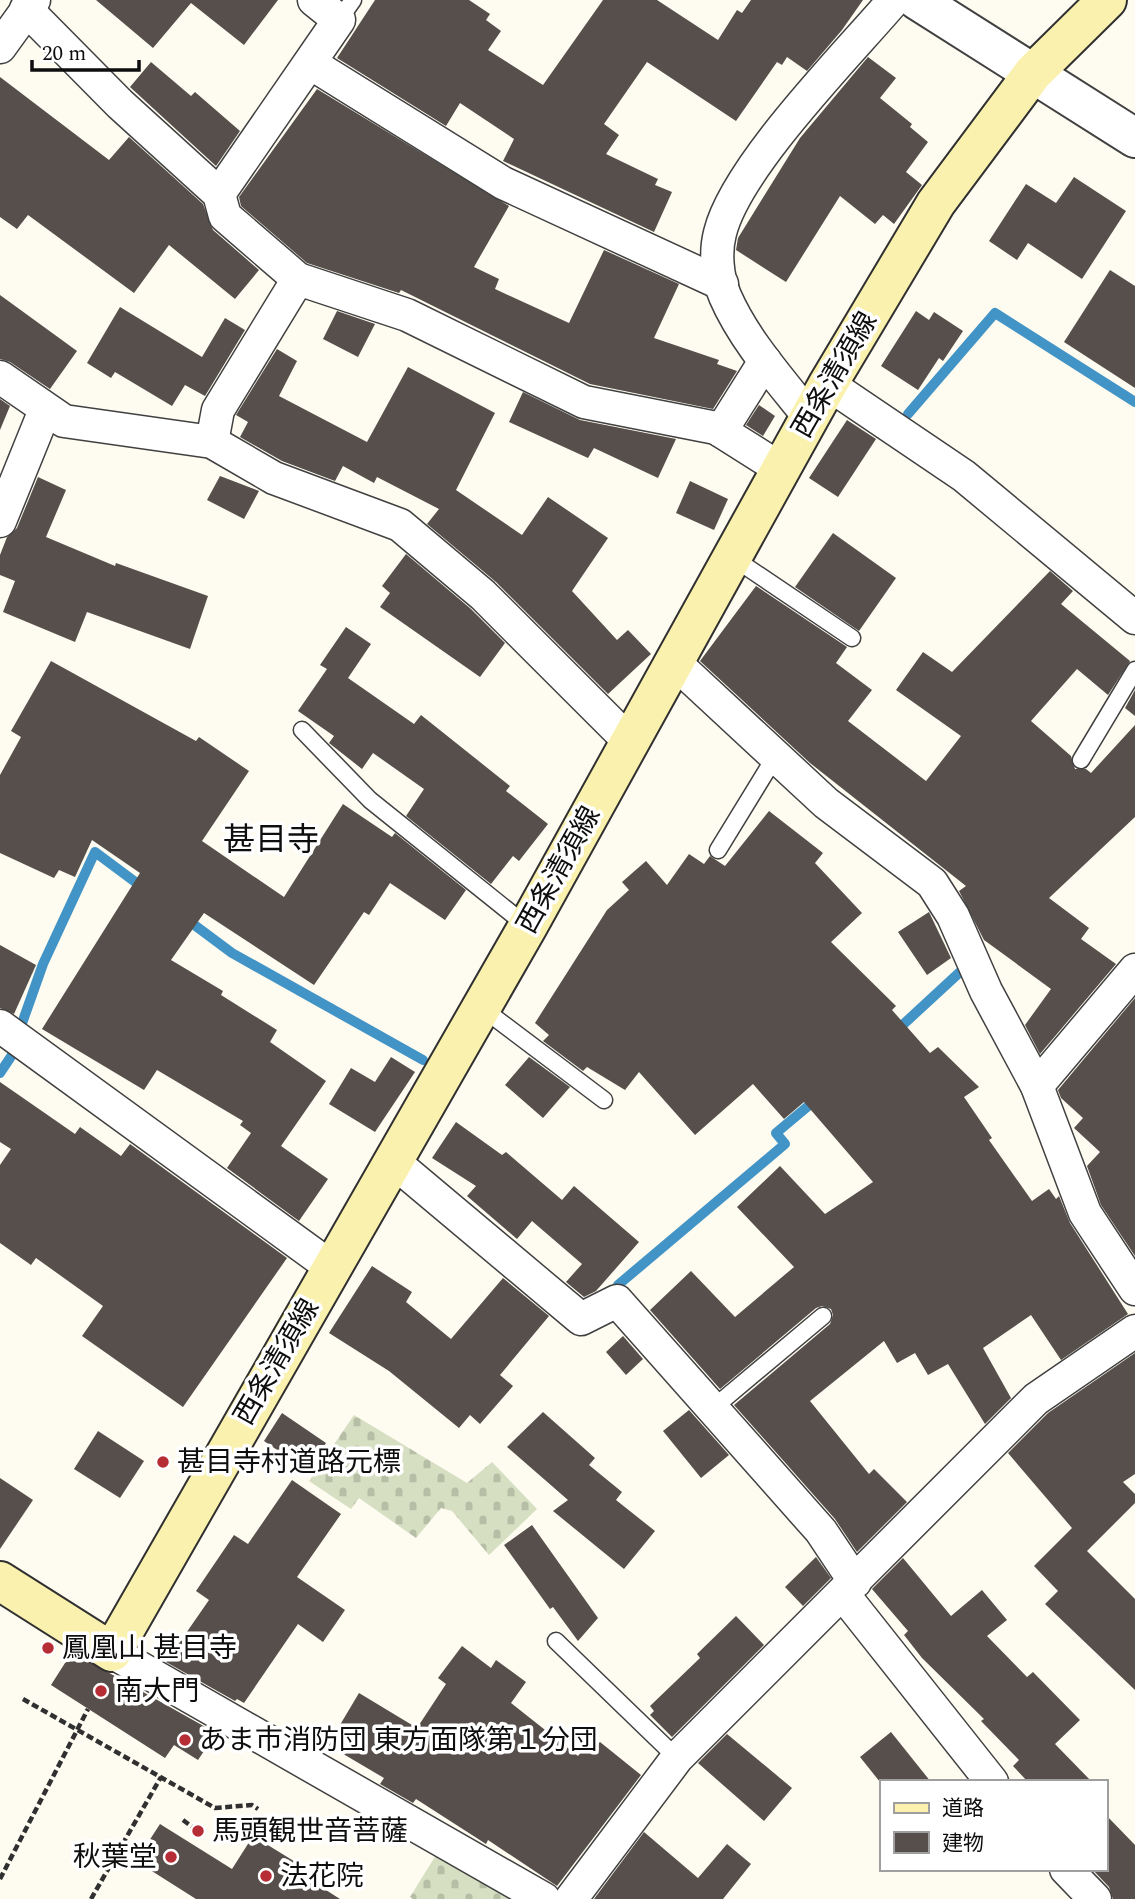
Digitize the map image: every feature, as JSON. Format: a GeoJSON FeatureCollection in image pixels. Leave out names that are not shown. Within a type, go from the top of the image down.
{"type":"FeatureCollection","features":[{"type":"Feature","properties":{"kind":"main road","name":"西条清須線"},"geometry":{"type":"LineString","coordinates":[[112,1652],[482,1008],[828,384],[936,203],[1033,73],[1107,0]]}},
{"type":"Feature","properties":{"kind":"main road"},"geometry":{"type":"LineString","coordinates":[[0,1581],[112,1652]]}},
{"type":"Feature","properties":{"kind":"street"},"geometry":{"type":"LineString","coordinates":[[219,194],[346,10],[314,0]]}},
{"type":"Feature","properties":{"kind":"street"},"geometry":{"type":"LineString","coordinates":[[810,418],[765,361],[724,295],[717,257],[720,232],[751,172],[894,0]]}},
{"type":"Feature","properties":{"kind":"street"},"geometry":{"type":"LineString","coordinates":[[940,6],[1033,73],[1135,138]]}},
{"type":"Feature","properties":{"kind":"street"},"geometry":{"type":"LineString","coordinates":[[0,47],[20,8],[219,194],[225,216],[298,279],[407,315],[584,402],[721,431],[781,469]]}},
{"type":"Feature","properties":{"kind":"street"},"geometry":{"type":"LineString","coordinates":[[310,62],[503,183],[722,284]]}},
{"type":"Feature","properties":{"kind":"street"},"geometry":{"type":"LineString","coordinates":[[212,442],[218,410],[298,279]]}},
{"type":"Feature","properties":{"kind":"street"},"geometry":{"type":"LineString","coordinates":[[721,431],[765,361]]}},
{"type":"Feature","properties":{"kind":"street"},"geometry":{"type":"LineString","coordinates":[[0,377],[64,421],[212,442],[274,478],[400,525],[483,594],[629,741]]}},
{"type":"Feature","properties":{"kind":"street"},"geometry":{"type":"LineString","coordinates":[[828,384],[964,476],[1135,618]]}},
{"type":"Feature","properties":{"kind":"street"},"geometry":{"type":"LineString","coordinates":[[0,521],[45,410]]}},
{"type":"Feature","properties":{"kind":"street"},"geometry":{"type":"LineString","coordinates":[[673,661],[826,803],[932,883],[953,916],[986,991],[1037,1086],[1085,1213],[1135,1289]]}},
{"type":"Feature","properties":{"kind":"street"},"geometry":{"type":"LineString","coordinates":[[1037,1086],[1135,970]]}},
{"type":"Feature","properties":{"kind":"street"},"geometry":{"type":"LineString","coordinates":[[0,1026],[331,1267]]}},
{"type":"Feature","properties":{"kind":"street"},"geometry":{"type":"LineString","coordinates":[[394,1162],[581,1319],[617,1301],[821,1531],[849,1588],[991,1780]]}},
{"type":"Feature","properties":{"kind":"street"},"geometry":{"type":"LineString","coordinates":[[571,1899],[677,1758],[1036,1399],[1135,1331]]}},
{"type":"Feature","properties":{"kind":"street"},"geometry":{"type":"LineString","coordinates":[[112,1652],[544,1899]]}},
{"type":"Feature","properties":{"kind":"street"},"geometry":{"type":"LineString","coordinates":[[1068,1871],[1095,1899]]}},
{"type":"Feature","properties":{"kind":"lane"},"geometry":{"type":"LineString","coordinates":[[732,556],[852,638]]}},
{"type":"Feature","properties":{"kind":"lane"},"geometry":{"type":"LineString","coordinates":[[1081,760],[1135,670]]}},
{"type":"Feature","properties":{"kind":"lane"},"geometry":{"type":"LineString","coordinates":[[302,730],[370,800],[528,926]]}},
{"type":"Feature","properties":{"kind":"lane"},"geometry":{"type":"LineString","coordinates":[[718,850],[775,757]]}},
{"type":"Feature","properties":{"kind":"lane"},"geometry":{"type":"LineString","coordinates":[[482,1008],[604,1100]]}},
{"type":"Feature","properties":{"kind":"lane"},"geometry":{"type":"LineString","coordinates":[[712,1409],[823,1316]]}},
{"type":"Feature","properties":{"kind":"lane"},"geometry":{"type":"LineString","coordinates":[[556,1641],[677,1758]]}},
{"type":"Feature","properties":{"kind":"path"},"geometry":{"type":"LineString","coordinates":[[23,1699],[215,1808],[252,1805],[258,1809]]}},
{"type":"Feature","properties":{"kind":"path"},"geometry":{"type":"LineString","coordinates":[[0,1878],[88,1709]]}},
{"type":"Feature","properties":{"kind":"path"},"geometry":{"type":"LineString","coordinates":[[91,1899],[161,1777]]}},
{"type":"Feature","properties":{"kind":"path"},"geometry":{"type":"LineString","coordinates":[[183,1820],[195,1829]]}},
{"type":"Feature","properties":{"kind":"green space"},"geometry":{"type":"Polygon","coordinates":[[[354,1415],[467,1483],[492,1462],[537,1509],[489,1555],[452,1511],[441,1508],[416,1538],[359,1498],[351,1509],[309,1481],[354,1415]]]}},
{"type":"Feature","properties":{"kind":"green space"},"geometry":{"type":"Polygon","coordinates":[[[436,1855],[515,1899],[413,1899],[410,1897],[436,1855]]]}},
{"type":"Feature","properties":{"kind":"building"},"geometry":{"type":"Polygon","coordinates":[[[96,0],[278,0],[244,45],[191,3],[153,48],[96,0]]]}},
{"type":"Feature","properties":{"kind":"building"},"geometry":{"type":"Polygon","coordinates":[[[375,0],[469,0],[490,14],[486,20],[501,31],[488,50],[543,85],[603,0],[657,0],[718,40],[737,10],[742,13],[751,0],[863,0],[807,71],[787,57],[782,65],[777,62],[736,121],[647,62],[604,124],[619,135],[606,154],[658,179],[655,185],[672,192],[654,232],[503,161],[514,139],[460,103],[446,126],[337,58],[375,0]]]}},
{"type":"Feature","properties":{"kind":"building"},"geometry":{"type":"Polygon","coordinates":[[[868,57],[896,78],[880,98],[912,124],[910,127],[928,142],[906,172],[922,185],[894,224],[883,215],[875,224],[840,196],[786,282],[736,250],[738,238],[800,138],[868,57]]]}},
{"type":"Feature","properties":{"kind":"building"},"geometry":{"type":"Polygon","coordinates":[[[151,62],[191,96],[195,92],[240,131],[216,166],[130,87],[151,62]]]}},
{"type":"Feature","properties":{"kind":"building"},"geometry":{"type":"Polygon","coordinates":[[[0,77],[109,160],[129,137],[203,204],[213,230],[259,270],[235,299],[169,245],[134,293],[28,215],[17,229],[0,217],[0,77]]]}},
{"type":"Feature","properties":{"kind":"building"},"geometry":{"type":"Polygon","coordinates":[[[317,89],[509,206],[474,267],[499,279],[495,289],[569,323],[604,250],[679,284],[654,338],[719,360],[717,364],[737,371],[713,409],[590,384],[401,290],[399,293],[307,263],[241,206],[239,197],[317,89]]]}},
{"type":"Feature","properties":{"kind":"building"},"geometry":{"type":"Polygon","coordinates":[[[1074,177],[1126,211],[1082,279],[1028,243],[1017,260],[989,241],[1026,184],[1056,203],[1074,177]]]}},
{"type":"Feature","properties":{"kind":"building"},"geometry":{"type":"Polygon","coordinates":[[[1110,270],[1135,286],[1135,388],[1064,342],[1110,270]]]}},
{"type":"Feature","properties":{"kind":"building"},"geometry":{"type":"Polygon","coordinates":[[[0,295],[77,351],[50,389],[10,362],[0,359],[0,295]]]}},
{"type":"Feature","properties":{"kind":"building"},"geometry":{"type":"Polygon","coordinates":[[[120,307],[202,357],[225,318],[245,330],[205,396],[185,385],[172,406],[115,372],[111,378],[87,363],[120,307]]]}},
{"type":"Feature","properties":{"kind":"building"},"geometry":{"type":"Polygon","coordinates":[[[337,311],[375,324],[358,357],[323,339],[337,311]]]}},
{"type":"Feature","properties":{"kind":"building"},"geometry":{"type":"Polygon","coordinates":[[[916,311],[929,320],[934,312],[963,331],[943,361],[939,358],[918,390],[881,366],[916,311]]]}},
{"type":"Feature","properties":{"kind":"building"},"geometry":{"type":"Polygon","coordinates":[[[277,349],[297,361],[279,396],[367,442],[408,367],[495,413],[456,490],[522,535],[548,497],[608,538],[572,591],[617,640],[628,630],[651,654],[608,694],[496,582],[427,524],[439,509],[377,477],[374,483],[343,466],[335,481],[282,461],[240,437],[248,422],[236,415],[277,349]]]}},
{"type":"Feature","properties":{"kind":"building"},"geometry":{"type":"Polygon","coordinates":[[[523,392],[580,420],[676,439],[658,478],[594,448],[588,458],[509,422],[523,392]]]}},
{"type":"Feature","properties":{"kind":"building"},"geometry":{"type":"Polygon","coordinates":[[[0,399],[10,406],[0,430],[0,399]]]}},
{"type":"Feature","properties":{"kind":"building"},"geometry":{"type":"Polygon","coordinates":[[[759,405],[775,416],[763,436],[746,425],[759,405]]]}},
{"type":"Feature","properties":{"kind":"building"},"geometry":{"type":"Polygon","coordinates":[[[847,420],[876,439],[838,497],[809,478],[847,420]]]}},
{"type":"Feature","properties":{"kind":"building"},"geometry":{"type":"Polygon","coordinates":[[[220,476],[259,491],[244,519],[207,500],[220,476]]]}},
{"type":"Feature","properties":{"kind":"building"},"geometry":{"type":"Polygon","coordinates":[[[38,477],[66,490],[46,537],[115,566],[116,563],[208,596],[190,649],[87,612],[75,642],[3,612],[15,581],[0,575],[0,555],[7,537],[17,528],[38,477]]]}},
{"type":"Feature","properties":{"kind":"building"},"geometry":{"type":"Polygon","coordinates":[[[690,481],[728,499],[714,530],[676,513],[690,481]]]}},
{"type":"Feature","properties":{"kind":"building"},"geometry":{"type":"Polygon","coordinates":[[[833,533],[896,578],[859,631],[795,587],[833,533]]]}},
{"type":"Feature","properties":{"kind":"building"},"geometry":{"type":"Polygon","coordinates":[[[406,554],[471,609],[505,643],[480,677],[380,607],[390,593],[382,586],[406,554]]]}},
{"type":"Feature","properties":{"kind":"building"},"geometry":{"type":"Polygon","coordinates":[[[1050,571],[1073,591],[1061,604],[1130,661],[1108,695],[1077,669],[1031,721],[1071,756],[1075,769],[1086,769],[1091,773],[1135,725],[1135,817],[1049,898],[1089,928],[1081,939],[1116,964],[1040,1054],[1025,1025],[1051,989],[984,940],[959,891],[966,886],[810,763],[700,661],[756,586],[847,647],[836,663],[872,690],[848,721],[926,781],[961,736],[896,690],[923,652],[952,672],[1050,571]]]}},
{"type":"Feature","properties":{"kind":"building"},"geometry":{"type":"Polygon","coordinates":[[[346,627],[371,644],[348,678],[414,724],[421,715],[510,786],[506,791],[548,824],[519,861],[513,856],[491,884],[406,816],[424,789],[373,753],[362,769],[329,743],[334,736],[298,711],[327,669],[320,665],[346,627]]]}},
{"type":"Feature","properties":{"kind":"building"},"geometry":{"type":"Polygon","coordinates":[[[51,661],[196,741],[199,737],[249,771],[202,841],[284,897],[343,804],[392,837],[395,833],[466,890],[445,920],[390,883],[369,915],[364,912],[314,985],[204,913],[171,960],[223,991],[221,995],[277,1030],[270,1042],[326,1081],[281,1146],[328,1179],[299,1221],[227,1168],[251,1133],[240,1125],[243,1121],[157,1070],[144,1090],[42,1029],[140,873],[92,840],[75,877],[59,870],[54,878],[0,853],[0,775],[21,737],[11,731],[51,661]]]}},
{"type":"Feature","properties":{"kind":"building"},"geometry":{"type":"Polygon","coordinates":[[[1135,690],[1135,716],[1125,708],[1135,690]]]}},
{"type":"Feature","properties":{"kind":"building"},"geometry":{"type":"Polygon","coordinates":[[[769,811],[823,853],[815,863],[862,913],[831,942],[896,1006],[892,1010],[930,1053],[938,1047],[979,1087],[964,1097],[992,1138],[989,1140],[1032,1201],[1049,1189],[1056,1199],[1059,1196],[1070,1223],[1128,1314],[1061,1360],[1031,1315],[983,1348],[1011,1398],[985,1424],[948,1364],[928,1375],[915,1353],[897,1363],[884,1341],[810,1401],[869,1474],[874,1469],[907,1502],[857,1552],[835,1519],[734,1405],[830,1324],[833,1315],[831,1309],[822,1306],[816,1308],[720,1389],[650,1310],[691,1271],[735,1317],[794,1267],[737,1207],[780,1166],[825,1214],[873,1182],[804,1102],[784,1119],[753,1084],[695,1135],[639,1072],[625,1090],[587,1067],[583,1071],[543,1041],[549,1035],[535,1023],[607,910],[629,890],[622,882],[646,861],[667,885],[689,854],[704,864],[710,856],[725,866],[769,811]]]}},
{"type":"Feature","properties":{"kind":"building"},"geometry":{"type":"Polygon","coordinates":[[[929,912],[951,958],[927,975],[898,932],[929,912]]]}},
{"type":"Feature","properties":{"kind":"building"},"geometry":{"type":"Polygon","coordinates":[[[0,945],[36,965],[14,1014],[0,1008],[0,945]]]}},
{"type":"Feature","properties":{"kind":"building"},"geometry":{"type":"Polygon","coordinates":[[[1135,998],[1135,1256],[1101,1205],[1087,1166],[1100,1152],[1074,1128],[1083,1118],[1061,1098],[1058,1090],[1135,998]]]}},
{"type":"Feature","properties":{"kind":"building"},"geometry":{"type":"Polygon","coordinates":[[[391,1057],[415,1072],[375,1132],[329,1104],[351,1068],[375,1082],[391,1057]]]}},
{"type":"Feature","properties":{"kind":"building"},"geometry":{"type":"Polygon","coordinates":[[[529,1057],[570,1087],[543,1118],[505,1085],[529,1057]]]}},
{"type":"Feature","properties":{"kind":"building"},"geometry":{"type":"Polygon","coordinates":[[[0,1082],[75,1134],[80,1127],[121,1156],[130,1144],[287,1258],[183,1407],[82,1336],[103,1306],[36,1258],[31,1265],[0,1243],[0,1165],[11,1149],[0,1142],[0,1082]]]}},
{"type":"Feature","properties":{"kind":"building"},"geometry":{"type":"Polygon","coordinates":[[[456,1122],[502,1155],[506,1152],[562,1200],[574,1186],[639,1242],[596,1291],[584,1297],[566,1282],[582,1264],[532,1221],[517,1239],[467,1196],[476,1186],[432,1158],[456,1122]]]}},
{"type":"Feature","properties":{"kind":"building"},"geometry":{"type":"Polygon","coordinates":[[[372,1266],[412,1292],[406,1302],[451,1339],[503,1278],[549,1316],[500,1375],[513,1386],[480,1424],[470,1415],[459,1428],[389,1371],[329,1333],[372,1266]]]}},
{"type":"Feature","properties":{"kind":"building"},"geometry":{"type":"Polygon","coordinates":[[[623,1336],[643,1359],[626,1375],[606,1352],[623,1336]]]}},
{"type":"Feature","properties":{"kind":"building"},"geometry":{"type":"Polygon","coordinates":[[[1135,1353],[1135,1474],[1123,1482],[1135,1494],[1135,1503],[1087,1551],[1135,1599],[1135,1690],[1045,1604],[1058,1591],[1034,1566],[1072,1528],[1008,1453],[1048,1413],[1135,1353]]]}},
{"type":"Feature","properties":{"kind":"building"},"geometry":{"type":"Polygon","coordinates":[[[689,1410],[729,1455],[701,1478],[663,1431],[689,1410]]]}},
{"type":"Feature","properties":{"kind":"building"},"geometry":{"type":"Polygon","coordinates":[[[543,1412],[595,1458],[589,1465],[622,1492],[616,1500],[655,1531],[624,1569],[553,1511],[568,1500],[507,1447],[543,1412]]]}},
{"type":"Feature","properties":{"kind":"building"},"geometry":{"type":"Polygon","coordinates":[[[282,1413],[326,1443],[308,1471],[264,1441],[282,1413]]]}},
{"type":"Feature","properties":{"kind":"building"},"geometry":{"type":"Polygon","coordinates":[[[98,1431],[144,1461],[120,1498],[74,1469],[98,1431]]]}},
{"type":"Feature","properties":{"kind":"building"},"geometry":{"type":"Polygon","coordinates":[[[0,1478],[33,1500],[0,1549],[0,1478]]]}},
{"type":"Feature","properties":{"kind":"building"},"geometry":{"type":"Polygon","coordinates":[[[292,1480],[341,1514],[297,1577],[345,1610],[323,1642],[298,1624],[244,1703],[237,1699],[235,1701],[166,1662],[209,1600],[196,1591],[234,1535],[248,1544],[292,1480]]]}},
{"type":"Feature","properties":{"kind":"building"},"geometry":{"type":"Polygon","coordinates":[[[532,1525],[598,1618],[578,1641],[553,1607],[550,1609],[504,1545],[532,1525]]]}},
{"type":"Feature","properties":{"kind":"building"},"geometry":{"type":"Polygon","coordinates":[[[816,1557],[831,1578],[803,1606],[785,1587],[816,1557]]]}},
{"type":"Feature","properties":{"kind":"building"},"geometry":{"type":"Polygon","coordinates":[[[903,1558],[951,1616],[982,1590],[1007,1620],[987,1636],[1027,1677],[1033,1672],[1080,1720],[1055,1744],[1090,1780],[1026,1780],[1013,1766],[1019,1760],[981,1721],[984,1719],[922,1658],[904,1635],[908,1631],[872,1589],[903,1558]]]}},
{"type":"Feature","properties":{"kind":"building"},"geometry":{"type":"Polygon","coordinates":[[[736,1616],[764,1645],[672,1737],[650,1715],[654,1711],[650,1706],[700,1658],[697,1654],[736,1616]]]}},
{"type":"Feature","properties":{"kind":"building"},"geometry":{"type":"Polygon","coordinates":[[[462,1646],[491,1668],[496,1660],[526,1682],[511,1703],[578,1756],[591,1740],[597,1745],[600,1742],[641,1775],[557,1886],[488,1840],[486,1844],[416,1799],[413,1803],[380,1784],[384,1778],[328,1745],[359,1693],[417,1728],[446,1684],[438,1678],[462,1646]]]}},
{"type":"Feature","properties":{"kind":"building"},"geometry":{"type":"Polygon","coordinates":[[[72,1652],[216,1733],[198,1760],[174,1745],[165,1758],[51,1685],[72,1652]]]}},
{"type":"Feature","properties":{"kind":"building"},"geometry":{"type":"Polygon","coordinates":[[[891,1732],[929,1780],[880,1782],[860,1757],[891,1732]]]}},
{"type":"Feature","properties":{"kind":"building"},"geometry":{"type":"Polygon","coordinates":[[[727,1734],[792,1788],[764,1821],[698,1763],[727,1734]]]}},
{"type":"Feature","properties":{"kind":"building"},"geometry":{"type":"Polygon","coordinates":[[[1107,1816],[1135,1845],[1135,1899],[1113,1899],[1109,1887],[1094,1871],[1107,1871],[1107,1816]]]}},
{"type":"Feature","properties":{"kind":"building"},"geometry":{"type":"Polygon","coordinates":[[[160,1824],[232,1869],[253,1836],[297,1863],[293,1869],[340,1899],[196,1899],[136,1861],[160,1824]]]}},
{"type":"Feature","properties":{"kind":"building"},"geometry":{"type":"Polygon","coordinates":[[[644,1832],[698,1878],[727,1844],[751,1864],[723,1899],[594,1899],[644,1832]]]}},
{"type":"Feature","properties":{"kind":"waterway"},"geometry":{"type":"LineString","coordinates":[[908,414],[995,313],[1135,402]]}},
{"type":"Feature","properties":{"kind":"waterway"},"geometry":{"type":"LineString","coordinates":[[20,1029],[43,964],[95,852],[146,890]]}},
{"type":"Feature","properties":{"kind":"waterway"},"geometry":{"type":"LineString","coordinates":[[185,918],[232,953],[423,1060]]}},
{"type":"Feature","properties":{"kind":"waterway"},"geometry":{"type":"LineString","coordinates":[[895,1032],[960,972]]}},
{"type":"Feature","properties":{"kind":"waterway"},"geometry":{"type":"LineString","coordinates":[[0,1073],[14,1052]]}},
{"type":"Feature","properties":{"kind":"waterway"},"geometry":{"type":"LineString","coordinates":[[618,1285],[785,1144],[776,1133],[819,1097]]}},
{"type":"Feature","properties":{"kind":"place","name":"甚目寺村道路元標"},"geometry":{"type":"Point","coordinates":[163,1462]}},
{"type":"Feature","properties":{"kind":"place","name":"鳳凰山 甚目寺"},"geometry":{"type":"Point","coordinates":[48,1648]}},
{"type":"Feature","properties":{"kind":"place","name":"南大門"},"geometry":{"type":"Point","coordinates":[101,1691]}},
{"type":"Feature","properties":{"kind":"place","name":"あま市消防団 東方面隊第１分団"},"geometry":{"type":"Point","coordinates":[185,1740]}},
{"type":"Feature","properties":{"kind":"place","name":"馬頭観世音菩薩"},"geometry":{"type":"Point","coordinates":[198,1831]}},
{"type":"Feature","properties":{"kind":"place","name":"秋葉堂"},"geometry":{"type":"Point","coordinates":[171,1857]}},
{"type":"Feature","properties":{"kind":"place","name":"法花院"},"geometry":{"type":"Point","coordinates":[266,1876]}},
{"type":"Feature","properties":{"kind":"district","name":"甚目寺"},"geometry":{"type":"Point","coordinates":[271,840]}}]}
